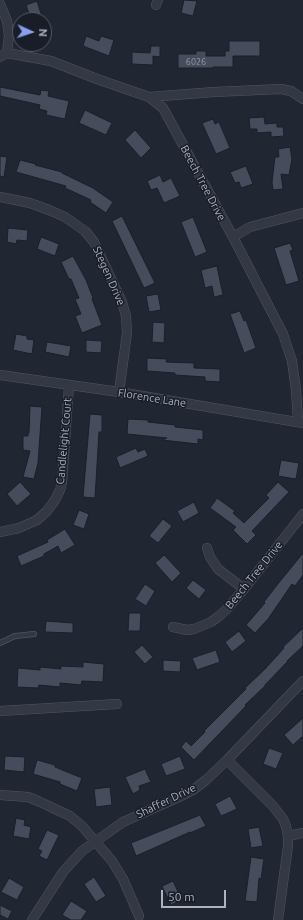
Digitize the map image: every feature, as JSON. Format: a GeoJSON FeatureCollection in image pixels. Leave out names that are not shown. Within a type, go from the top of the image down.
{"type":"FeatureCollection","features":[{"type":"Feature","properties":{"kind":"street"},"geometry":{"type":"LineString","coordinates":[[0,4],[5,14],[9,35],[4,55]]}},
{"type":"Feature","properties":{"kind":"street","name":"Beech Tree Drive"},"geometry":{"type":"LineString","coordinates":[[4,55],[51,61],[149,97],[162,108],[233,237],[273,315],[289,351],[294,373],[300,423]]}},
{"type":"Feature","properties":{"kind":"street"},"geometry":{"type":"LineString","coordinates":[[149,97],[214,92],[281,90],[290,91],[303,99]]}},
{"type":"Feature","properties":{"kind":"street","name":"Stegen Drive"},"geometry":{"type":"LineString","coordinates":[[0,196],[43,208],[65,217],[85,231],[94,242],[122,302],[126,316],[126,339],[119,392]]}},
{"type":"Feature","properties":{"kind":"street"},"geometry":{"type":"LineString","coordinates":[[233,237],[250,227],[303,213]]}},
{"type":"Feature","properties":{"kind":"street","name":"Florence Lane"},"geometry":{"type":"LineString","coordinates":[[0,376],[119,392],[300,423]]}},
{"type":"Feature","properties":{"kind":"street","name":"Candlelight Court"},"geometry":{"type":"LineString","coordinates":[[0,532],[19,528],[37,520],[47,511],[57,495],[62,483],[69,386]]}},
{"type":"Feature","properties":{"kind":"street","name":"Beech Tree Drive"},"geometry":{"type":"LineString","coordinates":[[173,627],[187,630],[194,629],[210,622],[226,610],[303,514]]}},
{"type":"Feature","properties":{"kind":"street"},"geometry":{"type":"LineString","coordinates":[[207,548],[210,557],[218,569],[244,589]]}},
{"type":"Feature","properties":{"kind":"street","name":"Shaffer Drive"},"geometry":{"type":"LineString","coordinates":[[32,920],[63,872],[82,851],[123,822],[193,790],[206,780],[303,681]]}},
{"type":"Feature","properties":{"kind":"street"},"geometry":{"type":"LineString","coordinates":[[0,711],[117,704]]}},
{"type":"Feature","properties":{"kind":"street"},"geometry":{"type":"LineString","coordinates":[[227,760],[277,810],[286,826],[288,846],[278,920]]}},
{"type":"Feature","properties":{"kind":"street"},"geometry":{"type":"LineString","coordinates":[[0,794],[28,797],[48,804],[70,816],[82,826],[112,861],[123,878],[139,916]]}},
{"type":"Feature","properties":{"kind":"street"},"geometry":{"type":"LineString","coordinates":[[288,836],[303,833]]}},
{"type":"Feature","properties":{"kind":"lane"},"geometry":{"type":"LineString","coordinates":[[0,643],[15,636],[34,634]]}},
{"type":"Feature","properties":{"kind":"building"},"geometry":{"type":"Polygon","coordinates":[[[184,0],[197,1],[193,16],[181,13],[184,0]]]}},
{"type":"Feature","properties":{"kind":"building"},"geometry":{"type":"Polygon","coordinates":[[[37,1],[40,12],[28,12],[26,5],[37,1]]]}},
{"type":"Feature","properties":{"kind":"building"},"geometry":{"type":"Polygon","coordinates":[[[86,36],[99,41],[101,36],[114,40],[109,56],[83,46],[86,36]]]}},
{"type":"Feature","properties":{"kind":"building"},"geometry":{"type":"Polygon","coordinates":[[[229,41],[260,41],[260,56],[233,56],[233,67],[178,68],[178,54],[196,54],[196,51],[206,51],[206,56],[225,56],[225,51],[229,51],[229,41]]]}},
{"type":"Feature","properties":{"kind":"building"},"geometry":{"type":"Polygon","coordinates":[[[151,46],[160,46],[160,57],[153,56],[153,65],[132,64],[132,52],[150,53],[151,46]]]}},
{"type":"Feature","properties":{"kind":"building"},"geometry":{"type":"Polygon","coordinates":[[[0,87],[40,95],[41,90],[49,91],[48,96],[69,101],[65,119],[46,115],[47,111],[39,109],[40,105],[0,96],[0,87]]]}},
{"type":"Feature","properties":{"kind":"building"},"geometry":{"type":"Polygon","coordinates":[[[85,110],[112,123],[106,135],[79,123],[85,110]]]}},
{"type":"Feature","properties":{"kind":"building"},"geometry":{"type":"Polygon","coordinates":[[[264,117],[265,124],[277,123],[277,127],[283,127],[284,136],[271,137],[271,132],[257,133],[257,129],[250,129],[249,118],[264,117]]]}},
{"type":"Feature","properties":{"kind":"building"},"geometry":{"type":"Polygon","coordinates":[[[213,119],[215,124],[219,122],[230,148],[216,154],[202,123],[213,119]]]}},
{"type":"Feature","properties":{"kind":"building"},"geometry":{"type":"Polygon","coordinates":[[[135,130],[151,148],[141,158],[125,140],[135,130]]]}},
{"type":"Feature","properties":{"kind":"building"},"geometry":{"type":"Polygon","coordinates":[[[290,147],[292,159],[289,175],[281,174],[283,189],[273,190],[272,182],[275,157],[279,157],[278,149],[290,147]]]}},
{"type":"Feature","properties":{"kind":"building"},"geometry":{"type":"Polygon","coordinates":[[[0,156],[7,157],[4,177],[0,176],[0,156]]]}},
{"type":"Feature","properties":{"kind":"building"},"geometry":{"type":"Polygon","coordinates":[[[20,160],[62,172],[93,188],[113,202],[106,213],[90,202],[91,200],[65,188],[66,186],[16,172],[20,160]]]}},
{"type":"Feature","properties":{"kind":"building"},"geometry":{"type":"Polygon","coordinates":[[[246,166],[253,184],[241,188],[239,182],[235,183],[230,172],[246,166]]]}},
{"type":"Feature","properties":{"kind":"building"},"geometry":{"type":"Polygon","coordinates":[[[160,175],[163,182],[171,178],[180,196],[164,203],[157,188],[151,190],[147,181],[160,175]]]}},
{"type":"Feature","properties":{"kind":"building"},"geometry":{"type":"Polygon","coordinates":[[[122,216],[155,283],[144,288],[112,221],[122,216]]]}},
{"type":"Feature","properties":{"kind":"building"},"geometry":{"type":"Polygon","coordinates":[[[193,217],[207,252],[195,257],[181,222],[193,217]]]}},
{"type":"Feature","properties":{"kind":"building"},"geometry":{"type":"Polygon","coordinates":[[[8,228],[28,230],[27,241],[17,240],[16,244],[7,242],[8,228]]]}},
{"type":"Feature","properties":{"kind":"building"},"geometry":{"type":"Polygon","coordinates":[[[41,237],[59,244],[55,256],[37,249],[41,237]]]}},
{"type":"Feature","properties":{"kind":"building"},"geometry":{"type":"Polygon","coordinates":[[[290,243],[293,250],[290,251],[299,281],[286,285],[274,248],[290,243]]]}},
{"type":"Feature","properties":{"kind":"building"},"geometry":{"type":"Polygon","coordinates":[[[73,256],[86,280],[102,325],[82,333],[75,316],[81,314],[75,299],[79,298],[71,279],[69,279],[61,262],[73,256]]]}},
{"type":"Feature","properties":{"kind":"building"},"geometry":{"type":"Polygon","coordinates":[[[217,266],[223,295],[214,297],[212,286],[205,288],[201,270],[217,266]]]}},
{"type":"Feature","properties":{"kind":"building"},"geometry":{"type":"Polygon","coordinates":[[[158,294],[161,310],[149,312],[146,296],[158,294]]]}},
{"type":"Feature","properties":{"kind":"building"},"geometry":{"type":"Polygon","coordinates":[[[240,311],[244,321],[246,320],[256,348],[244,353],[230,314],[240,311]]]}},
{"type":"Feature","properties":{"kind":"building"},"geometry":{"type":"Polygon","coordinates":[[[153,322],[165,323],[164,343],[152,342],[153,322]]]}},
{"type":"Feature","properties":{"kind":"building"},"geometry":{"type":"Polygon","coordinates":[[[16,334],[27,336],[27,339],[34,340],[32,354],[13,350],[16,334]]]}},
{"type":"Feature","properties":{"kind":"building"},"geometry":{"type":"Polygon","coordinates":[[[86,340],[102,341],[101,353],[86,352],[86,340]]]}},
{"type":"Feature","properties":{"kind":"building"},"geometry":{"type":"Polygon","coordinates":[[[47,342],[71,346],[69,357],[45,352],[47,342]]]}},
{"type":"Feature","properties":{"kind":"building"},"geometry":{"type":"Polygon","coordinates":[[[147,358],[167,359],[166,362],[194,363],[194,368],[220,369],[220,382],[205,381],[205,377],[147,371],[147,358]]]}},
{"type":"Feature","properties":{"kind":"building"},"geometry":{"type":"Polygon","coordinates":[[[30,406],[42,407],[38,463],[34,479],[23,477],[30,451],[23,450],[23,436],[28,436],[29,433],[30,406]]]}},
{"type":"Feature","properties":{"kind":"building"},"geometry":{"type":"Polygon","coordinates":[[[90,414],[102,415],[102,432],[99,432],[95,498],[83,497],[90,414]]]}},
{"type":"Feature","properties":{"kind":"building"},"geometry":{"type":"Polygon","coordinates":[[[128,419],[148,420],[148,422],[175,425],[175,427],[203,430],[203,440],[198,439],[198,444],[162,440],[167,438],[127,434],[128,419]]]}},
{"type":"Feature","properties":{"kind":"building"},"geometry":{"type":"Polygon","coordinates":[[[136,448],[138,452],[145,449],[148,456],[120,468],[116,457],[136,448]]]}},
{"type":"Feature","properties":{"kind":"building"},"geometry":{"type":"Polygon","coordinates":[[[281,460],[299,463],[296,479],[278,476],[281,460]]]}},
{"type":"Feature","properties":{"kind":"building"},"geometry":{"type":"Polygon","coordinates":[[[20,482],[31,494],[17,506],[7,494],[20,482]]]}},
{"type":"Feature","properties":{"kind":"building"},"geometry":{"type":"Polygon","coordinates":[[[278,482],[289,492],[252,531],[256,535],[247,544],[233,530],[236,527],[210,508],[217,498],[235,511],[233,513],[244,523],[269,498],[266,495],[278,482]]]}},
{"type":"Feature","properties":{"kind":"building"},"geometry":{"type":"Polygon","coordinates":[[[194,502],[199,513],[183,522],[177,511],[194,502]]]}},
{"type":"Feature","properties":{"kind":"building"},"geometry":{"type":"Polygon","coordinates":[[[79,510],[89,514],[84,529],[73,525],[79,510]]]}},
{"type":"Feature","properties":{"kind":"building"},"geometry":{"type":"Polygon","coordinates":[[[163,519],[172,526],[158,543],[149,536],[163,519]]]}},
{"type":"Feature","properties":{"kind":"building"},"geometry":{"type":"Polygon","coordinates":[[[65,529],[75,545],[61,553],[58,546],[44,554],[44,556],[21,566],[17,556],[48,542],[47,540],[65,529]]]}},
{"type":"Feature","properties":{"kind":"building"},"geometry":{"type":"Polygon","coordinates":[[[303,553],[303,575],[295,586],[292,584],[268,619],[255,633],[246,625],[265,603],[264,602],[303,553]]]}},
{"type":"Feature","properties":{"kind":"building"},"geometry":{"type":"Polygon","coordinates":[[[164,555],[181,573],[172,582],[155,563],[164,555]]]}},
{"type":"Feature","properties":{"kind":"building"},"geometry":{"type":"Polygon","coordinates":[[[193,580],[206,590],[199,599],[186,588],[193,580]]]}},
{"type":"Feature","properties":{"kind":"building"},"geometry":{"type":"Polygon","coordinates":[[[145,584],[155,591],[146,606],[135,599],[145,584]]]}},
{"type":"Feature","properties":{"kind":"building"},"geometry":{"type":"Polygon","coordinates":[[[129,613],[141,613],[140,631],[128,631],[129,613]]]}},
{"type":"Feature","properties":{"kind":"building"},"geometry":{"type":"Polygon","coordinates":[[[46,621],[73,623],[73,633],[45,632],[46,621]]]}},
{"type":"Feature","properties":{"kind":"building"},"geometry":{"type":"Polygon","coordinates":[[[303,628],[303,646],[194,760],[181,747],[186,741],[191,746],[246,689],[245,688],[265,669],[284,648],[283,647],[303,628]]]}},
{"type":"Feature","properties":{"kind":"building"},"geometry":{"type":"Polygon","coordinates":[[[239,631],[246,641],[232,652],[225,642],[239,631]]]}},
{"type":"Feature","properties":{"kind":"building"},"geometry":{"type":"Polygon","coordinates":[[[142,645],[153,657],[145,664],[134,652],[142,645]]]}},
{"type":"Feature","properties":{"kind":"building"},"geometry":{"type":"Polygon","coordinates":[[[216,650],[220,662],[197,670],[192,658],[216,650]]]}},
{"type":"Feature","properties":{"kind":"building"},"geometry":{"type":"Polygon","coordinates":[[[163,660],[181,661],[180,672],[163,671],[163,660]]]}},
{"type":"Feature","properties":{"kind":"building"},"geometry":{"type":"Polygon","coordinates":[[[83,662],[104,664],[103,682],[82,681],[81,685],[60,683],[60,687],[39,685],[38,688],[17,687],[18,668],[40,670],[40,667],[61,669],[61,666],[83,667],[83,662]]]}},
{"type":"Feature","properties":{"kind":"building"},"geometry":{"type":"Polygon","coordinates":[[[303,718],[303,736],[293,745],[284,735],[303,718]]]}},
{"type":"Feature","properties":{"kind":"building"},"geometry":{"type":"Polygon","coordinates":[[[269,748],[283,753],[276,769],[263,764],[269,748]]]}},
{"type":"Feature","properties":{"kind":"building"},"geometry":{"type":"Polygon","coordinates":[[[5,756],[25,757],[24,772],[4,770],[5,756]]]}},
{"type":"Feature","properties":{"kind":"building"},"geometry":{"type":"Polygon","coordinates":[[[180,756],[185,769],[166,776],[161,764],[180,756]]]}},
{"type":"Feature","properties":{"kind":"building"},"geometry":{"type":"Polygon","coordinates":[[[37,760],[55,765],[55,767],[82,778],[77,791],[60,784],[60,782],[33,774],[37,760]]]}},
{"type":"Feature","properties":{"kind":"building"},"geometry":{"type":"Polygon","coordinates":[[[145,769],[151,782],[139,786],[140,790],[133,794],[125,777],[145,769]]]}},
{"type":"Feature","properties":{"kind":"building"},"geometry":{"type":"Polygon","coordinates":[[[110,787],[112,805],[96,807],[94,789],[110,787]]]}},
{"type":"Feature","properties":{"kind":"building"},"geometry":{"type":"Polygon","coordinates":[[[230,796],[237,809],[221,816],[215,804],[230,796]]]}},
{"type":"Feature","properties":{"kind":"building"},"geometry":{"type":"Polygon","coordinates":[[[200,815],[206,826],[136,856],[131,843],[200,815]]]}},
{"type":"Feature","properties":{"kind":"building"},"geometry":{"type":"Polygon","coordinates":[[[16,818],[25,820],[24,825],[31,827],[29,839],[13,836],[16,818]]]}},
{"type":"Feature","properties":{"kind":"building"},"geometry":{"type":"Polygon","coordinates":[[[259,827],[263,846],[251,848],[248,829],[259,827]]]}},
{"type":"Feature","properties":{"kind":"building"},"geometry":{"type":"Polygon","coordinates":[[[47,830],[59,835],[47,860],[39,856],[42,851],[38,849],[47,830]]]}},
{"type":"Feature","properties":{"kind":"building"},"geometry":{"type":"Polygon","coordinates":[[[251,857],[264,859],[261,879],[259,878],[257,902],[245,901],[251,857]]]}},
{"type":"Feature","properties":{"kind":"building"},"geometry":{"type":"Polygon","coordinates":[[[94,877],[106,896],[96,902],[84,884],[94,877]]]}},
{"type":"Feature","properties":{"kind":"building"},"geometry":{"type":"Polygon","coordinates":[[[9,878],[24,887],[17,900],[1,892],[9,878]]]}},
{"type":"Feature","properties":{"kind":"building"},"geometry":{"type":"Polygon","coordinates":[[[173,881],[182,900],[171,905],[162,886],[173,881]]]}},
{"type":"Feature","properties":{"kind":"building"},"geometry":{"type":"Polygon","coordinates":[[[71,901],[87,911],[81,920],[71,920],[62,915],[71,901]]]}},
{"type":"Feature","properties":{"kind":"building"},"geometry":{"type":"Polygon","coordinates":[[[0,905],[12,911],[8,919],[0,915],[0,905]]]}}]}
